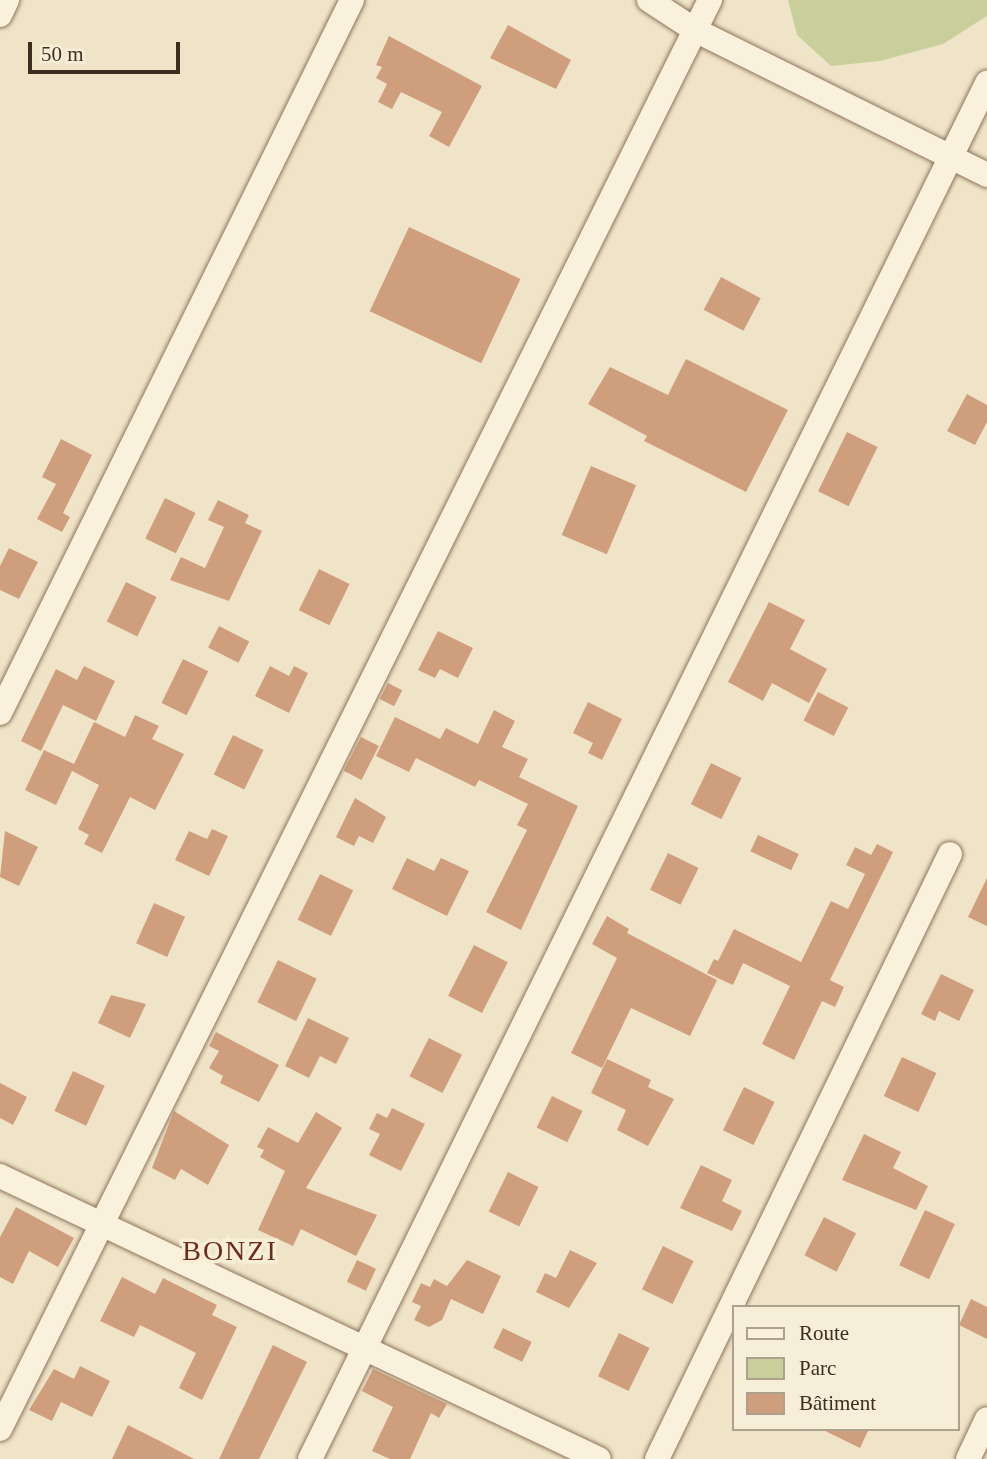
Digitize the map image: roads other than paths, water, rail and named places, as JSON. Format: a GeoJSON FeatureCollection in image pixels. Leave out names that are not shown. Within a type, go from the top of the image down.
{"type":"FeatureCollection","features":[{"type":"Feature","properties":{"kind":"street"},"geometry":{"type":"LineString","coordinates":[[0,15],[7,0]]}},
{"type":"Feature","properties":{"kind":"street"},"geometry":{"type":"LineString","coordinates":[[0,713],[352,0]]}},
{"type":"Feature","properties":{"kind":"street"},"geometry":{"type":"LineString","coordinates":[[649,0],[695,30],[987,175]]}},
{"type":"Feature","properties":{"kind":"street"},"geometry":{"type":"LineString","coordinates":[[0,1429],[710,0]]}},
{"type":"Feature","properties":{"kind":"street"},"geometry":{"type":"LineString","coordinates":[[310,1459],[987,82]]}},
{"type":"Feature","properties":{"kind":"street"},"geometry":{"type":"LineString","coordinates":[[657,1459],[950,853]]}},
{"type":"Feature","properties":{"kind":"street"},"geometry":{"type":"LineString","coordinates":[[0,1177],[599,1459]]}},
{"type":"Feature","properties":{"kind":"street"},"geometry":{"type":"LineString","coordinates":[[968,1459],[987,1419]]}},
{"type":"Feature","properties":{"kind":"district","name":"BONZI"},"geometry":{"type":"Point","coordinates":[230,1251]}}]}
